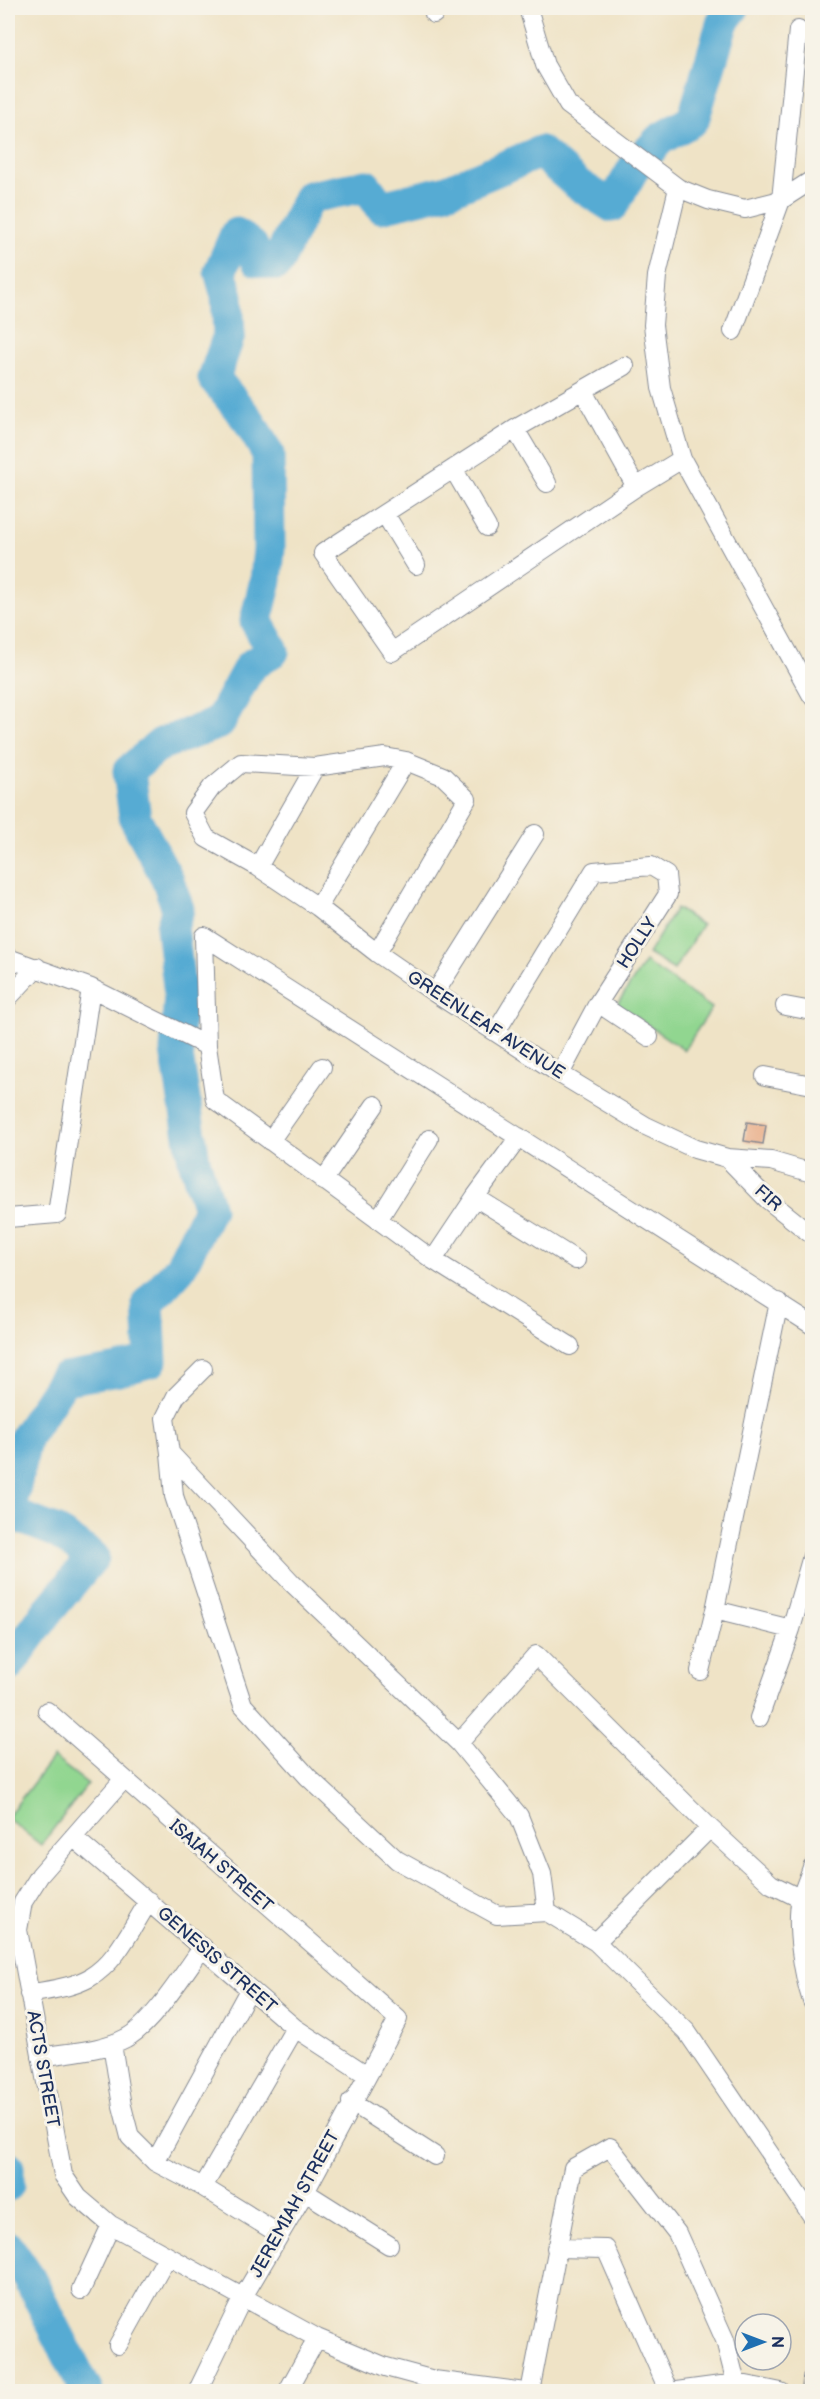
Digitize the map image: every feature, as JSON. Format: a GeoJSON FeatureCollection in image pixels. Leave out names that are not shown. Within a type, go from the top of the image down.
{"type":"FeatureCollection","features":[{"type":"Feature","properties":{"kind":"street"},"geometry":{"type":"LineString","coordinates":[[528,8],[545,65],[568,105],[678,188],[708,200],[745,209],[781,200],[813,180]]}},
{"type":"Feature","properties":{"kind":"street"},"geometry":{"type":"LineString","coordinates":[[733,331],[781,200],[798,30]]}},
{"type":"Feature","properties":{"kind":"street"},"geometry":{"type":"LineString","coordinates":[[678,188],[657,276],[653,325],[661,388],[682,459],[813,696]]}},
{"type":"Feature","properties":{"kind":"street"},"geometry":{"type":"LineString","coordinates":[[625,366],[514,429],[323,553],[392,652],[636,487],[682,459]]}},
{"type":"Feature","properties":{"kind":"street"},"geometry":{"type":"LineString","coordinates":[[583,391],[636,487]]}},
{"type":"Feature","properties":{"kind":"street"},"geometry":{"type":"LineString","coordinates":[[514,429],[547,483]]}},
{"type":"Feature","properties":{"kind":"street"},"geometry":{"type":"LineString","coordinates":[[454,470],[487,527]]}},
{"type":"Feature","properties":{"kind":"street"},"geometry":{"type":"LineString","coordinates":[[385,514],[416,565]]}},
{"type":"Feature","properties":{"kind":"street"},"geometry":{"type":"LineString","coordinates":[[258,867],[315,767],[385,757],[406,761],[443,776],[467,799],[377,953]]}},
{"type":"Feature","properties":{"kind":"street"},"geometry":{"type":"LineString","coordinates":[[318,907],[406,761]]}},
{"type":"Feature","properties":{"kind":"street","name":"GREENLEAF AVENUE"},"geometry":{"type":"LineString","coordinates":[[315,767],[241,762],[212,787],[193,813],[206,838],[258,867],[318,907],[377,953],[435,993],[560,1074],[646,1126],[695,1149],[727,1158],[771,1161],[813,1173]]}},
{"type":"Feature","properties":{"kind":"street"},"geometry":{"type":"LineString","coordinates":[[435,993],[535,834]]}},
{"type":"Feature","properties":{"kind":"street","name":"HOLLY"},"geometry":{"type":"LineString","coordinates":[[496,1032],[594,871],[651,866],[666,875],[668,894],[598,1003],[560,1074]]}},
{"type":"Feature","properties":{"kind":"street"},"geometry":{"type":"LineString","coordinates":[[570,1346],[433,1260],[215,1100],[201,1043],[204,936],[813,1325]]}},
{"type":"Feature","properties":{"kind":"street"},"geometry":{"type":"LineString","coordinates":[[8,958],[91,988],[201,1043]]}},
{"type":"Feature","properties":{"kind":"street"},"geometry":{"type":"LineString","coordinates":[[8,998],[37,967]]}},
{"type":"Feature","properties":{"kind":"street"},"geometry":{"type":"LineString","coordinates":[[8,1218],[57,1214],[91,988]]}},
{"type":"Feature","properties":{"kind":"street"},"geometry":{"type":"LineString","coordinates":[[598,1003],[649,1037]]}},
{"type":"Feature","properties":{"kind":"street"},"geometry":{"type":"LineString","coordinates":[[785,1006],[813,1011]]}},
{"type":"Feature","properties":{"kind":"street"},"geometry":{"type":"LineString","coordinates":[[270,1141],[322,1066]]}},
{"type":"Feature","properties":{"kind":"street"},"geometry":{"type":"LineString","coordinates":[[765,1076],[813,1085]]}},
{"type":"Feature","properties":{"kind":"street"},"geometry":{"type":"LineString","coordinates":[[323,1181],[375,1105]]}},
{"type":"Feature","properties":{"kind":"street"},"geometry":{"type":"LineString","coordinates":[[433,1260],[519,1137]]}},
{"type":"Feature","properties":{"kind":"street"},"geometry":{"type":"LineString","coordinates":[[378,1220],[429,1138]]}},
{"type":"Feature","properties":{"kind":"street","name":"FIR"},"geometry":{"type":"LineString","coordinates":[[727,1158],[768,1200],[813,1235]]}},
{"type":"Feature","properties":{"kind":"street"},"geometry":{"type":"LineString","coordinates":[[475,1197],[576,1260]]}},
{"type":"Feature","properties":{"kind":"street"},"geometry":{"type":"LineString","coordinates":[[700,1671],[715,1610],[779,1302]]}},
{"type":"Feature","properties":{"kind":"street"},"geometry":{"type":"LineString","coordinates":[[203,1369],[176,1396],[165,1418],[174,1496],[243,1705],[308,1777],[397,1860],[497,1915],[547,1912],[596,1942],[687,2032],[813,2216]]}},
{"type":"Feature","properties":{"kind":"street"},"geometry":{"type":"LineString","coordinates":[[170,1453],[292,1583],[459,1743],[519,1816],[542,1874],[547,1912]]}},
{"type":"Feature","properties":{"kind":"street"},"geometry":{"type":"LineString","coordinates":[[759,1718],[791,1629],[813,1556]]}},
{"type":"Feature","properties":{"kind":"street"},"geometry":{"type":"LineString","coordinates":[[715,1610],[791,1629]]}},
{"type":"Feature","properties":{"kind":"street"},"geometry":{"type":"LineString","coordinates":[[459,1743],[536,1655],[710,1828],[771,1884],[801,1899]]}},
{"type":"Feature","properties":{"kind":"street","name":"ISAIAH STREET"},"geometry":{"type":"LineString","coordinates":[[47,1711],[398,2019]]}},
{"type":"Feature","properties":{"kind":"street","name":"ACTS STREET"},"geometry":{"type":"LineString","coordinates":[[123,1780],[40,1875],[23,1902],[18,1930],[63,2175],[78,2197],[111,2224],[317,2338],[386,2367],[434,2380],[525,2391]]}},
{"type":"Feature","properties":{"kind":"street"},"geometry":{"type":"LineString","coordinates":[[596,1942],[710,1828]]}},
{"type":"Feature","properties":{"kind":"street","name":"GENESIS STREET"},"geometry":{"type":"LineString","coordinates":[[73,1838],[296,2028],[367,2075]]}},
{"type":"Feature","properties":{"kind":"street"},"geometry":{"type":"LineString","coordinates":[[813,1867],[801,1899],[800,1935],[804,1978],[813,2001]]}},
{"type":"Feature","properties":{"kind":"street"},"geometry":{"type":"LineString","coordinates":[[29,1994],[66,1987],[88,1979],[110,1962],[149,1901]]}},
{"type":"Feature","properties":{"kind":"street"},"geometry":{"type":"LineString","coordinates":[[41,2057],[112,2044],[128,2038],[146,2023],[203,1947]]}},
{"type":"Feature","properties":{"kind":"street"},"geometry":{"type":"LineString","coordinates":[[155,2162],[249,1990]]}},
{"type":"Feature","properties":{"kind":"street","name":"JEREMIAH STREET"},"geometry":{"type":"LineString","coordinates":[[197,2391],[243,2296],[305,2192],[351,2102],[398,2019]]}},
{"type":"Feature","properties":{"kind":"street"},"geometry":{"type":"LineString","coordinates":[[204,2187],[296,2028]]}},
{"type":"Feature","properties":{"kind":"street"},"geometry":{"type":"LineString","coordinates":[[112,2044],[122,2106],[130,2138],[155,2162],[204,2187],[279,2234]]}},
{"type":"Feature","properties":{"kind":"street"},"geometry":{"type":"LineString","coordinates":[[351,2102],[435,2156]]}},
{"type":"Feature","properties":{"kind":"street"},"geometry":{"type":"LineString","coordinates":[[530,2391],[573,2168],[610,2147],[677,2233],[725,2340],[736,2383]]}},
{"type":"Feature","properties":{"kind":"street"},"geometry":{"type":"LineString","coordinates":[[305,2192],[389,2245]]}},
{"type":"Feature","properties":{"kind":"street"},"geometry":{"type":"LineString","coordinates":[[81,2290],[111,2224]]}},
{"type":"Feature","properties":{"kind":"street"},"geometry":{"type":"LineString","coordinates":[[556,2248],[606,2249],[669,2391],[736,2383],[781,2391]]}},
{"type":"Feature","properties":{"kind":"street"},"geometry":{"type":"LineString","coordinates":[[118,2345],[167,2257]]}},
{"type":"Feature","properties":{"kind":"street"},"geometry":{"type":"LineString","coordinates":[[287,2391],[317,2338]]}},
{"type":"Feature","properties":{"kind":"street"},"geometry":{"type":"LineString","coordinates":[[811,2391],[813,2378]]}},
{"type":"Feature","properties":{"kind":"green space"},"geometry":{"type":"Polygon","coordinates":[[[676,908],[702,925],[674,970],[648,954],[676,908]]]}},
{"type":"Feature","properties":{"kind":"green space"},"geometry":{"type":"Polygon","coordinates":[[[645,962],[712,1008],[684,1050],[617,1004],[645,962]]]}},
{"type":"Feature","properties":{"kind":"green space"},"geometry":{"type":"Polygon","coordinates":[[[53,1757],[88,1784],[41,1845],[8,1819],[8,1816],[53,1757]]]}},
{"type":"Feature","properties":{"kind":"building"},"geometry":{"type":"Polygon","coordinates":[[[747,1122],[766,1125],[763,1144],[744,1141],[747,1122]]]}},
{"type":"Feature","properties":{"kind":"waterway"},"geometry":{"type":"LineString","coordinates":[[8,1666],[49,1610],[93,1557],[55,1531],[9,1513],[26,1437],[64,1379],[119,1370],[151,1361],[148,1303],[180,1268],[209,1209],[194,1160],[176,1050],[180,995],[172,927],[178,909],[167,878],[135,818],[129,771],[161,744],[219,723],[250,666],[273,651],[256,621],[266,580],[269,549],[268,454],[249,421],[214,378],[229,335],[227,296],[220,271],[236,234],[252,246],[257,260],[277,264],[309,197],[366,186],[381,207],[447,191],[540,152],[577,184],[612,206],[635,166],[660,139],[693,120],[723,21],[733,8]]}},
{"type":"Feature","properties":{"kind":"waterway"},"geometry":{"type":"LineString","coordinates":[[8,2168],[8,2185]]}},
{"type":"Feature","properties":{"kind":"waterway"},"geometry":{"type":"LineString","coordinates":[[8,2247],[29,2278],[87,2392]]}}]}
